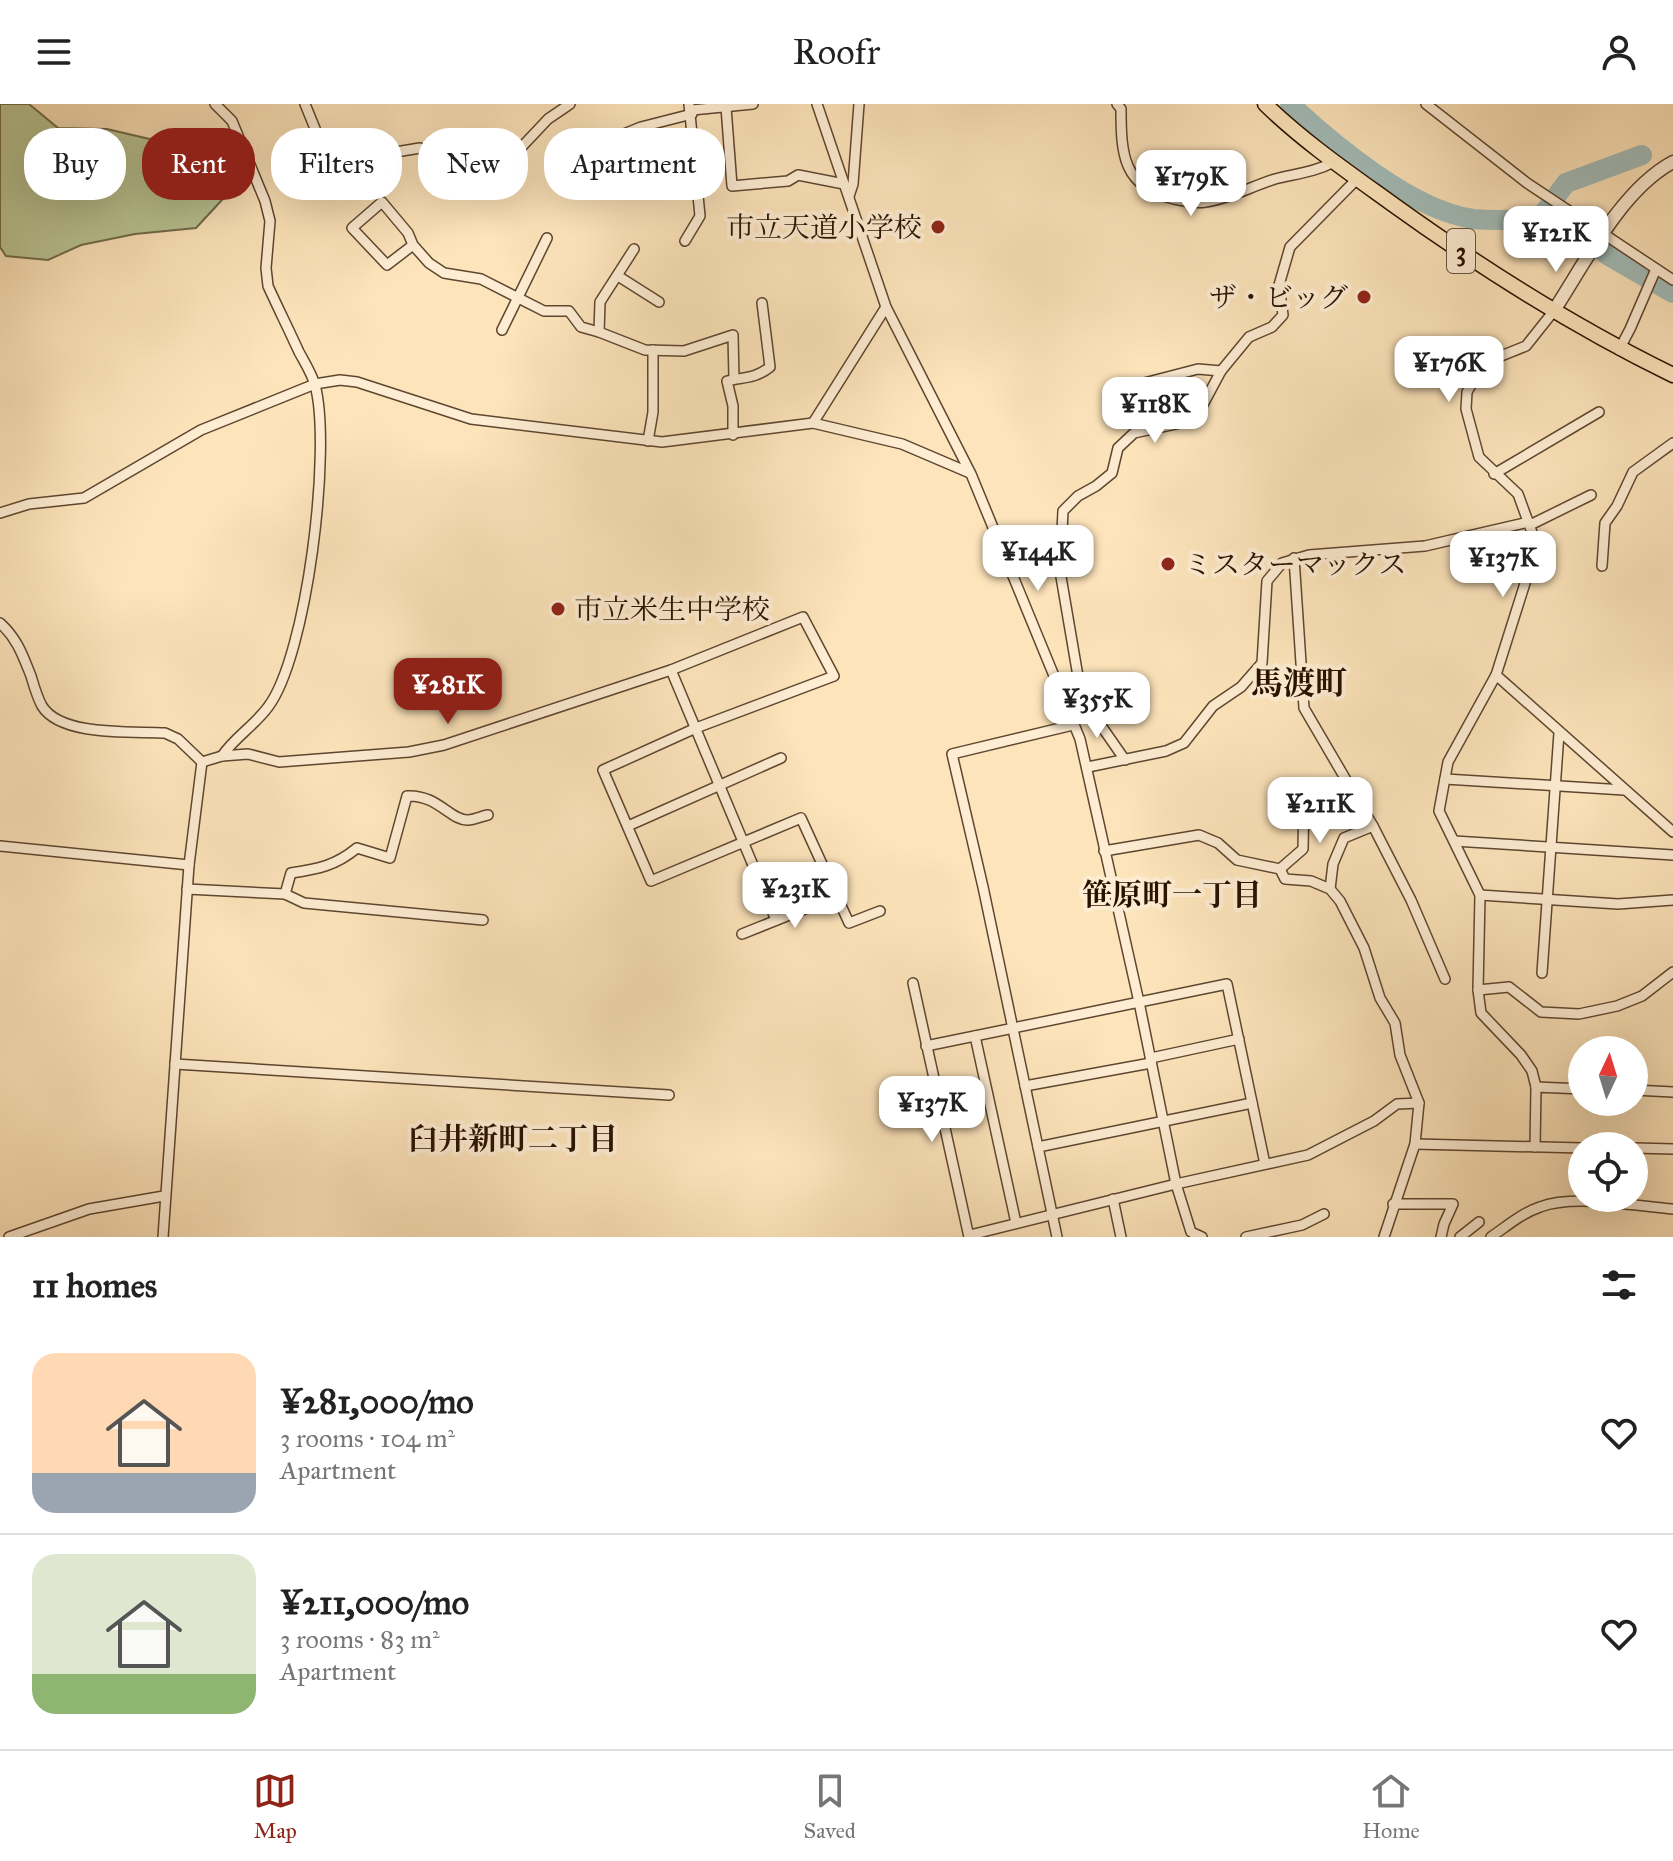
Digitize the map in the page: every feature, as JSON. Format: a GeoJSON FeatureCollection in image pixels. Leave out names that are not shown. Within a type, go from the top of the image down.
{"type":"FeatureCollection","features":[{"type":"Feature","properties":{"kind":"main road","name":"3"},"geometry":{"type":"LineString","coordinates":[[1265,104],[1334,162],[1418,223],[1553,312],[1619,350],[1673,375]]}},
{"type":"Feature","properties":{"kind":"street"},"geometry":{"type":"LineString","coordinates":[[215,104],[232,121],[265,201],[270,221],[266,268],[268,286],[315,384],[320,423],[316,525],[298,635],[269,707],[232,742],[222,756]]}},
{"type":"Feature","properties":{"kind":"street"},"geometry":{"type":"LineString","coordinates":[[305,104],[329,163],[418,148]]}},
{"type":"Feature","properties":{"kind":"street"},"geometry":{"type":"LineString","coordinates":[[528,140],[548,119],[570,104]]}},
{"type":"Feature","properties":{"kind":"street"},"geometry":{"type":"LineString","coordinates":[[640,128],[691,109],[753,104]]}},
{"type":"Feature","properties":{"kind":"street"},"geometry":{"type":"LineString","coordinates":[[817,104],[886,307],[971,474],[1080,739],[1176,1184],[1191,1235],[1202,1237]]}},
{"type":"Feature","properties":{"kind":"street"},"geometry":{"type":"LineString","coordinates":[[848,197],[853,184],[859,104]]}},
{"type":"Feature","properties":{"kind":"street"},"geometry":{"type":"LineString","coordinates":[[1117,104],[1121,109],[1121,148],[1132,173],[1145,188],[1164,196],[1203,203],[1274,180],[1319,170],[1334,162]]}},
{"type":"Feature","properties":{"kind":"street"},"geometry":{"type":"LineString","coordinates":[[1426,104],[1475,145],[1602,237],[1673,280]]}},
{"type":"Feature","properties":{"kind":"street"},"geometry":{"type":"LineString","coordinates":[[726,107],[732,186],[788,181],[798,175],[844,184]]}},
{"type":"Feature","properties":{"kind":"street"},"geometry":{"type":"LineString","coordinates":[[685,241],[700,216],[691,109]]}},
{"type":"Feature","properties":{"kind":"street"},"geometry":{"type":"LineString","coordinates":[[1535,1147],[1536,1087],[1532,1071],[1481,1013],[1478,990],[1480,895],[1439,811],[1448,762],[1496,675],[1533,558],[1534,538],[1518,494],[1479,457],[1473,442],[1466,409],[1467,392],[1477,375],[1496,358],[1526,346],[1553,312],[1602,237],[1647,181],[1673,162]]}},
{"type":"Feature","properties":{"kind":"street"},"geometry":{"type":"LineString","coordinates":[[1125,760],[1086,704],[1080,688],[1061,586],[1060,533],[1063,511],[1078,496],[1112,473],[1118,448],[1134,433],[1190,421],[1198,414],[1221,371],[1249,337],[1272,327],[1283,315],[1279,285],[1290,247],[1357,179]]}},
{"type":"Feature","properties":{"kind":"street"},"geometry":{"type":"LineString","coordinates":[[413,245],[387,265],[352,228],[382,202],[408,233],[413,245],[429,263],[444,273],[481,279],[544,311],[569,311],[581,327],[645,350],[684,351],[733,335],[734,379]]}},
{"type":"Feature","properties":{"kind":"street"},"geometry":{"type":"LineString","coordinates":[[502,330],[547,238]]}},
{"type":"Feature","properties":{"kind":"street"},"geometry":{"type":"LineString","coordinates":[[599,332],[600,302],[634,249]]}},
{"type":"Feature","properties":{"kind":"street"},"geometry":{"type":"LineString","coordinates":[[1619,350],[1655,271]]}},
{"type":"Feature","properties":{"kind":"street"},"geometry":{"type":"LineString","coordinates":[[618,276],[659,302]]}},
{"type":"Feature","properties":{"kind":"street"},"geometry":{"type":"LineString","coordinates":[[733,435],[733,406],[727,381],[746,379],[770,367],[762,303]]}},
{"type":"Feature","properties":{"kind":"street"},"geometry":{"type":"LineString","coordinates":[[813,423],[886,307]]}},
{"type":"Feature","properties":{"kind":"street"},"geometry":{"type":"LineString","coordinates":[[648,441],[653,412],[653,350]]}},
{"type":"Feature","properties":{"kind":"street"},"geometry":{"type":"LineString","coordinates":[[1121,389],[1198,369],[1221,371]]}},
{"type":"Feature","properties":{"kind":"street"},"geometry":{"type":"LineString","coordinates":[[0,513],[29,504],[84,498],[201,430],[315,384],[340,380],[357,382],[471,419],[648,441],[686,441],[813,423],[902,444],[971,474]]}},
{"type":"Feature","properties":{"kind":"street"},"geometry":{"type":"LineString","coordinates":[[1494,474],[1599,412]]}},
{"type":"Feature","properties":{"kind":"street"},"geometry":{"type":"LineString","coordinates":[[1602,566],[1605,523],[1633,472],[1673,443]]}},
{"type":"Feature","properties":{"kind":"street"},"geometry":{"type":"LineString","coordinates":[[1088,767],[1166,751],[1184,743],[1213,706],[1241,687],[1262,663],[1267,581],[1282,563],[1309,555],[1425,546],[1530,523],[1591,495]]}},
{"type":"Feature","properties":{"kind":"street"},"geometry":{"type":"LineString","coordinates":[[1294,558],[1304,708],[1373,826],[1411,900],[1445,979]]}},
{"type":"Feature","properties":{"kind":"street"},"geometry":{"type":"LineString","coordinates":[[202,762],[222,756],[248,754],[279,762],[409,752],[444,745],[671,670],[803,617],[834,676],[696,728],[603,770],[651,881],[801,818],[849,923],[880,911]]}},
{"type":"Feature","properties":{"kind":"street"},"geometry":{"type":"LineString","coordinates":[[0,623],[19,646],[42,706],[51,716],[81,728],[165,733],[178,739],[202,762]]}},
{"type":"Feature","properties":{"kind":"street"},"geometry":{"type":"LineString","coordinates":[[671,670],[776,920]]}},
{"type":"Feature","properties":{"kind":"street"},"geometry":{"type":"LineString","coordinates":[[1496,675],[1673,832]]}},
{"type":"Feature","properties":{"kind":"street"},"geometry":{"type":"LineString","coordinates":[[1057,1237],[952,754],[1073,725]]}},
{"type":"Feature","properties":{"kind":"street"},"geometry":{"type":"LineString","coordinates":[[1542,973],[1559,733]]}},
{"type":"Feature","properties":{"kind":"street"},"geometry":{"type":"LineString","coordinates":[[628,826],[781,758]]}},
{"type":"Feature","properties":{"kind":"street"},"geometry":{"type":"LineString","coordinates":[[163,1237],[187,889],[202,762]]}},
{"type":"Feature","properties":{"kind":"street"},"geometry":{"type":"LineString","coordinates":[[1445,779],[1624,790]]}},
{"type":"Feature","properties":{"kind":"street"},"geometry":{"type":"LineString","coordinates":[[285,894],[291,873],[326,868],[357,848],[390,858],[407,796],[418,795],[438,803],[466,821],[488,815]]}},
{"type":"Feature","properties":{"kind":"street"},"geometry":{"type":"LineString","coordinates":[[1280,869],[1303,849],[1304,797]]}},
{"type":"Feature","properties":{"kind":"street"},"geometry":{"type":"LineString","coordinates":[[1330,889],[1333,864],[1344,838],[1373,826]]}},
{"type":"Feature","properties":{"kind":"street"},"geometry":{"type":"LineString","coordinates":[[1104,851],[1199,835],[1218,843],[1237,860],[1280,869]]}},
{"type":"Feature","properties":{"kind":"street"},"geometry":{"type":"LineString","coordinates":[[1454,841],[1673,855]]}},
{"type":"Feature","properties":{"kind":"street"},"geometry":{"type":"LineString","coordinates":[[0,846],[189,865]]}},
{"type":"Feature","properties":{"kind":"street"},"geometry":{"type":"LineString","coordinates":[[1280,869],[1285,879],[1311,881],[1330,889],[1340,901],[1364,948],[1380,998],[1395,1023],[1400,1055],[1419,1103],[1415,1144],[1384,1237]]}},
{"type":"Feature","properties":{"kind":"street"},"geometry":{"type":"LineString","coordinates":[[187,889],[285,894],[304,903],[483,920]]}},
{"type":"Feature","properties":{"kind":"street"},"geometry":{"type":"LineString","coordinates":[[1480,895],[1618,904],[1673,900]]}},
{"type":"Feature","properties":{"kind":"street"},"geometry":{"type":"LineString","coordinates":[[742,934],[837,896]]}},
{"type":"Feature","properties":{"kind":"street"},"geometry":{"type":"LineString","coordinates":[[1478,990],[1509,987],[1541,1012],[1579,1014],[1617,1006],[1642,996],[1673,972]]}},
{"type":"Feature","properties":{"kind":"street"},"geometry":{"type":"LineString","coordinates":[[913,983],[969,1236],[1113,1199],[1308,1155],[1374,1121],[1397,1104],[1419,1103]]}},
{"type":"Feature","properties":{"kind":"street"},"geometry":{"type":"LineString","coordinates":[[926,1046],[1227,984],[1265,1164]]}},
{"type":"Feature","properties":{"kind":"street"},"geometry":{"type":"LineString","coordinates":[[975,1036],[1016,1223]]}},
{"type":"Feature","properties":{"kind":"street"},"geometry":{"type":"LineString","coordinates":[[1025,1086],[1239,1039]]}},
{"type":"Feature","properties":{"kind":"street"},"geometry":{"type":"LineString","coordinates":[[175,1064],[669,1095]]}},
{"type":"Feature","properties":{"kind":"street"},"geometry":{"type":"LineString","coordinates":[[1536,1087],[1568,1088]]}},
{"type":"Feature","properties":{"kind":"street"},"geometry":{"type":"LineString","coordinates":[[1648,1091],[1673,1092]]}},
{"type":"Feature","properties":{"kind":"street"},"geometry":{"type":"LineString","coordinates":[[1038,1147],[1252,1103]]}},
{"type":"Feature","properties":{"kind":"street"},"geometry":{"type":"LineString","coordinates":[[1415,1144],[1568,1148]]}},
{"type":"Feature","properties":{"kind":"street"},"geometry":{"type":"LineString","coordinates":[[1648,1148],[1673,1149]]}},
{"type":"Feature","properties":{"kind":"street"},"geometry":{"type":"LineString","coordinates":[[9,1237],[89,1209],[164,1196]]}},
{"type":"Feature","properties":{"kind":"street"},"geometry":{"type":"LineString","coordinates":[[1113,1199],[1121,1237]]}},
{"type":"Feature","properties":{"kind":"street"},"geometry":{"type":"LineString","coordinates":[[1491,1237],[1529,1212],[1565,1200],[1673,1209]]}},
{"type":"Feature","properties":{"kind":"street"},"geometry":{"type":"LineString","coordinates":[[1393,1204],[1453,1204],[1441,1237]]}},
{"type":"Feature","properties":{"kind":"street"},"geometry":{"type":"LineString","coordinates":[[1246,1237],[1302,1225],[1324,1214]]}},
{"type":"Feature","properties":{"kind":"street"},"geometry":{"type":"LineString","coordinates":[[1460,1237],[1479,1222]]}},
{"type":"Feature","properties":{"kind":"green space"},"geometry":{"type":"Polygon","coordinates":[[[0,104],[29,104],[58,128],[24,128],[24,200],[126,200],[126,133],[142,137],[142,200],[222,200],[196,228],[135,234],[81,245],[48,260],[6,256],[0,247],[0,104]]]}},
{"type":"Feature","properties":{"kind":"waterway"},"geometry":{"type":"LineString","coordinates":[[1290,104],[1352,156],[1400,190],[1449,213],[1473,219],[1536,218],[1543,214],[1566,183],[1642,155]]}},
{"type":"Feature","properties":{"kind":"waterway"},"geometry":{"type":"LineString","coordinates":[[1545,212],[1609,256],[1673,293]]}},
{"type":"Feature","properties":{"kind":"place","name":"市立天道小学校"},"geometry":{"type":"Point","coordinates":[938,227]}},
{"type":"Feature","properties":{"kind":"place","name":"ザ・ビッグ"},"geometry":{"type":"Point","coordinates":[1364,297]}},
{"type":"Feature","properties":{"kind":"place","name":"ミスターマックス"},"geometry":{"type":"Point","coordinates":[1168,564]}},
{"type":"Feature","properties":{"kind":"place","name":"市立米生中学校"},"geometry":{"type":"Point","coordinates":[558,609]}},
{"type":"Feature","properties":{"kind":"district","name":"馬渡町"},"geometry":{"type":"Point","coordinates":[1299,683]}},
{"type":"Feature","properties":{"kind":"district","name":"笹原町一丁目"},"geometry":{"type":"Point","coordinates":[1172,895]}},
{"type":"Feature","properties":{"kind":"district","name":"臼井新町二丁目"},"geometry":{"type":"Point","coordinates":[513,1139]}}]}
